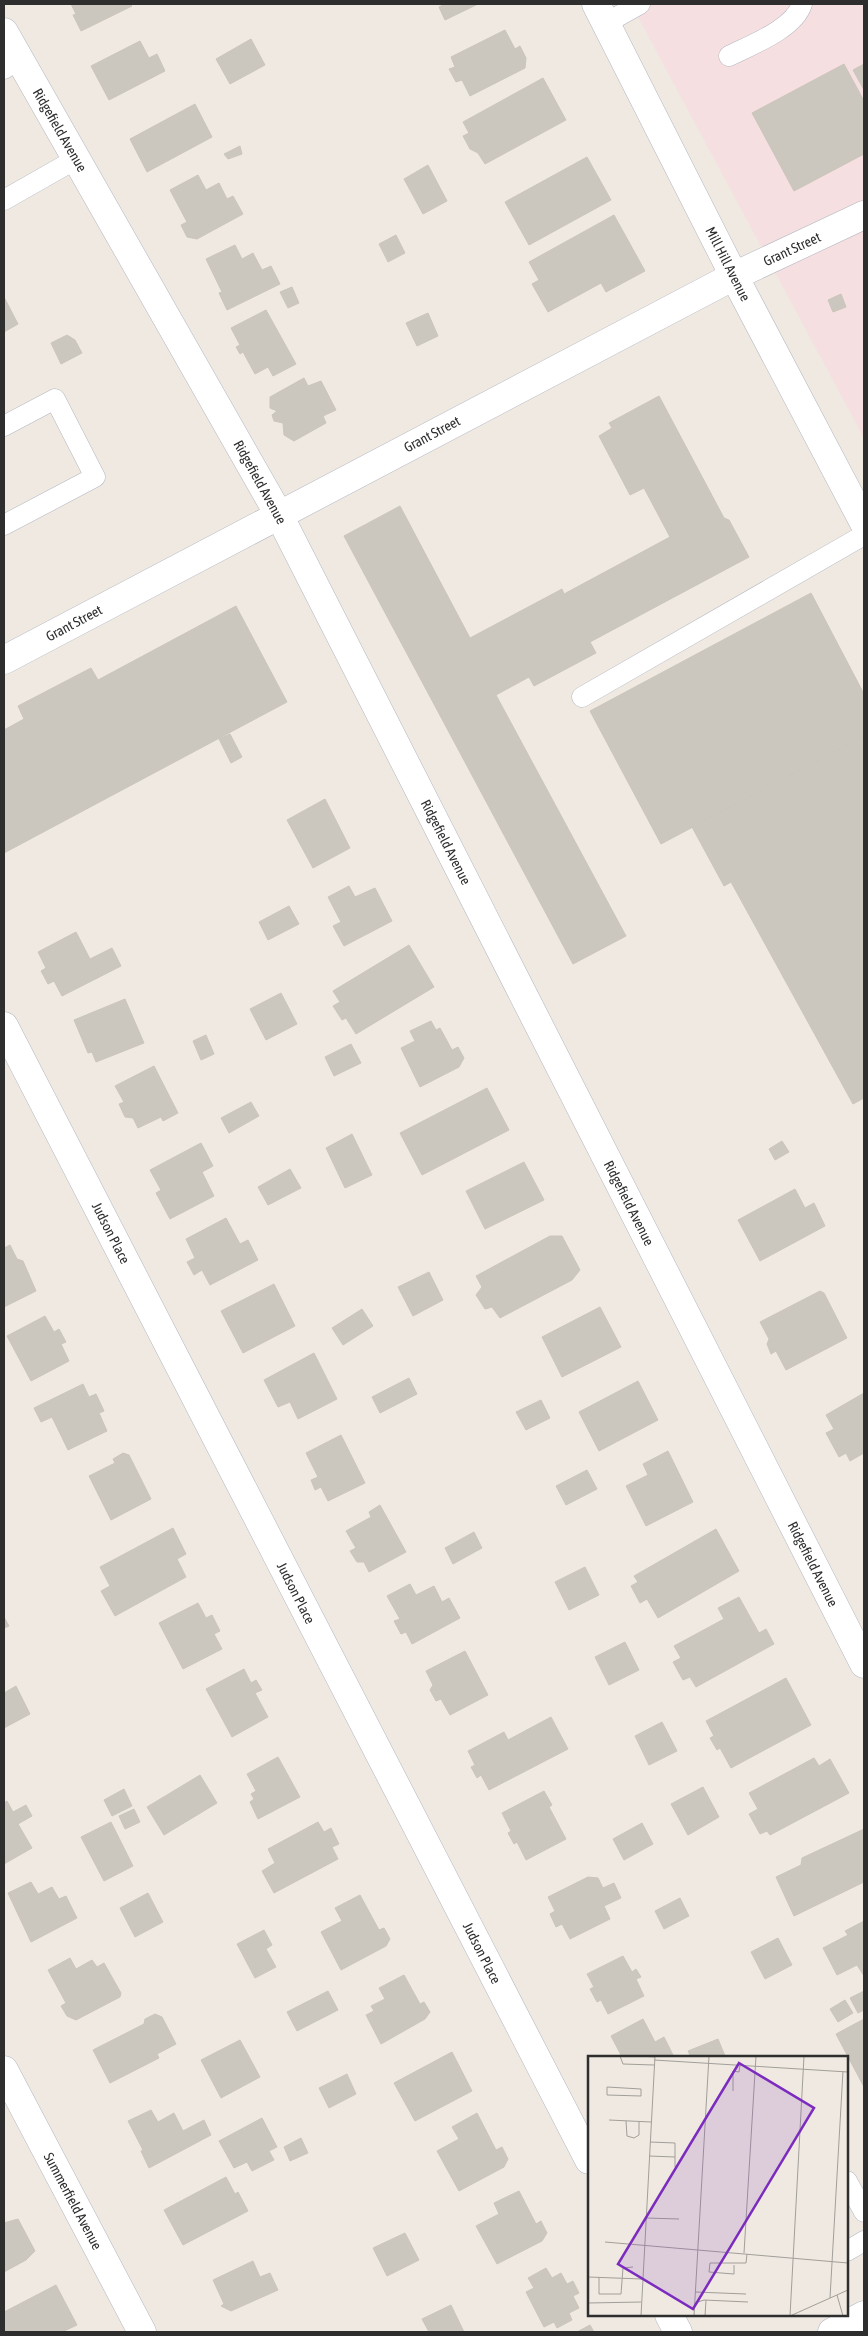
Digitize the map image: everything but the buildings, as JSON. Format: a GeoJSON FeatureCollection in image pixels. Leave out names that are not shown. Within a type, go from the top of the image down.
{"type":"FeatureCollection","features":[{"type":"Feature","properties":{"kind":"street","name":"Mill Hill Avenue"},"geometry":{"type":"LineString","coordinates":[[601,13],[734,276],[864,523]]}},
{"type":"Feature","properties":{"kind":"street","name":"Ridgefield Avenue"},"geometry":{"type":"LineString","coordinates":[[4,32],[11,64],[76,159],[279,515],[864,1664]]}},
{"type":"Feature","properties":{"kind":"street","name":"Grant Street"},"geometry":{"type":"LineString","coordinates":[[4,660],[734,276],[864,215]]}},
{"type":"Feature","properties":{"kind":"street","name":"Judson Place"},"geometry":{"type":"LineString","coordinates":[[4,1026],[588,2158]]}},
{"type":"Feature","properties":{"kind":"street","name":"Summerfield Avenue"},"geometry":{"type":"LineString","coordinates":[[4,2070],[142,2332]]}},
{"type":"Feature","properties":{"kind":"street"},"geometry":{"type":"LineString","coordinates":[[670,2316],[678,2332]]}},
{"type":"Feature","properties":{"kind":"lane"},"geometry":{"type":"LineString","coordinates":[[601,13],[640,4]]}},
{"type":"Feature","properties":{"kind":"lane"},"geometry":{"type":"LineString","coordinates":[[729,56],[780,30],[800,12],[802,4]]}},
{"type":"Feature","properties":{"kind":"lane"},"geometry":{"type":"LineString","coordinates":[[4,200],[76,159]]}},
{"type":"Feature","properties":{"kind":"lane"},"geometry":{"type":"LineString","coordinates":[[4,426],[55,399],[95,477],[4,525]]}},
{"type":"Feature","properties":{"kind":"lane"},"geometry":{"type":"LineString","coordinates":[[582,697],[864,535]]}},
{"type":"Feature","properties":{"kind":"lane"},"geometry":{"type":"LineString","coordinates":[[848,2183],[864,2212]]}},
{"type":"Feature","properties":{"kind":"lane"},"geometry":{"type":"LineString","coordinates":[[848,2250],[864,2242]]}},
{"type":"Feature","properties":{"kind":"shaded area"},"geometry":{"type":"Polygon","coordinates":[[[631,4],[864,4],[864,438],[631,4]]]}}]}
